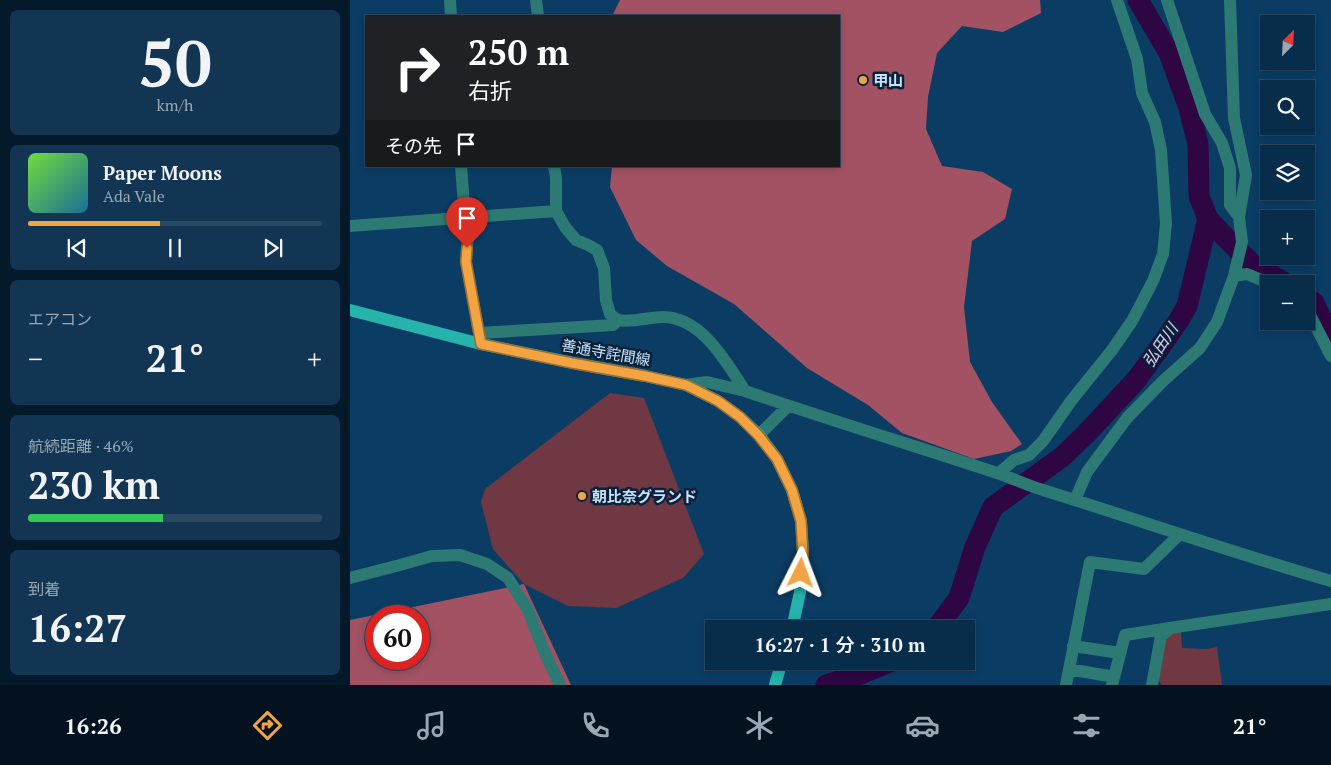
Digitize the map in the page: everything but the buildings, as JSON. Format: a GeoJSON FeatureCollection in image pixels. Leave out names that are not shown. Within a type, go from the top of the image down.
{"type":"FeatureCollection","features":[{"type":"Feature","properties":{"kind":"main road","name":"善通寺詫間線"},"geometry":{"type":"LineString","coordinates":[[350,310],[480,338],[572,363],[686,385],[718,401],[740,417],[758,435],[777,459],[792,490],[801,521],[803,554],[800,592],[794,620]]}},
{"type":"Feature","properties":{"kind":"main road"},"geometry":{"type":"LineString","coordinates":[[775,685],[779,670]]}},
{"type":"Feature","properties":{"kind":"street"},"geometry":{"type":"LineString","coordinates":[[450,0],[451,15]]}},
{"type":"Feature","properties":{"kind":"street"},"geometry":{"type":"LineString","coordinates":[[536,0],[538,15]]}},
{"type":"Feature","properties":{"kind":"street"},"geometry":{"type":"LineString","coordinates":[[1003,475],[1014,460],[1029,455],[1043,441],[1071,400],[1112,350],[1132,321],[1153,281],[1163,254],[1166,224],[1161,150],[1155,122],[1142,93],[1137,59],[1117,0]]}},
{"type":"Feature","properties":{"kind":"street"},"geometry":{"type":"LineString","coordinates":[[1167,0],[1205,114],[1222,143],[1230,168],[1230,205],[1239,216]]}},
{"type":"Feature","properties":{"kind":"street"},"geometry":{"type":"LineString","coordinates":[[1075,500],[1087,472],[1127,418],[1163,381],[1200,348],[1217,322],[1235,271],[1242,242],[1239,216],[1246,175],[1234,118],[1230,0]]}},
{"type":"Feature","properties":{"kind":"street"},"geometry":{"type":"LineString","coordinates":[[460,167],[464,218],[468,234],[466,262],[480,338],[613,325],[618,320]]}},
{"type":"Feature","properties":{"kind":"street"},"geometry":{"type":"LineString","coordinates":[[554,167],[556,211],[565,227],[576,240],[596,250],[604,268],[606,300],[610,314],[618,320],[675,317],[686,323],[703,335],[723,357],[745,391]]}},
{"type":"Feature","properties":{"kind":"street"},"geometry":{"type":"LineString","coordinates":[[350,226],[556,211]]}},
{"type":"Feature","properties":{"kind":"street"},"geometry":{"type":"LineString","coordinates":[[1235,271],[1260,279]]}},
{"type":"Feature","properties":{"kind":"street"},"geometry":{"type":"LineString","coordinates":[[1315,324],[1331,356]]}},
{"type":"Feature","properties":{"kind":"street"},"geometry":{"type":"LineString","coordinates":[[686,385],[707,382],[745,391],[1003,475],[1036,488],[1179,535],[1331,581]]}},
{"type":"Feature","properties":{"kind":"street"},"geometry":{"type":"LineString","coordinates":[[758,435],[788,406]]}},
{"type":"Feature","properties":{"kind":"street"},"geometry":{"type":"LineString","coordinates":[[1066,685],[1090,562],[1144,569],[1179,535]]}},
{"type":"Feature","properties":{"kind":"street"},"geometry":{"type":"LineString","coordinates":[[350,578],[432,556],[460,555],[487,564],[508,578],[528,610],[560,685]]}},
{"type":"Feature","properties":{"kind":"street"},"geometry":{"type":"LineString","coordinates":[[1069,668],[1113,681],[1125,635],[1331,604]]}},
{"type":"Feature","properties":{"kind":"street"},"geometry":{"type":"LineString","coordinates":[[1152,685],[1161,636],[1170,628]]}},
{"type":"Feature","properties":{"kind":"street"},"geometry":{"type":"LineString","coordinates":[[1073,646],[1120,653]]}},
{"type":"Feature","properties":{"kind":"shaded area"},"geometry":{"type":"Polygon","coordinates":[[[620,0],[1040,0],[1041,13],[1003,32],[962,26],[937,53],[928,97],[926,129],[942,166],[983,172],[1012,189],[1005,219],[972,241],[964,307],[970,362],[992,402],[1022,444],[1011,451],[974,459],[902,433],[868,405],[807,368],[734,304],[667,266],[636,240],[610,187],[612,167],[840,167],[840,15],[612,15],[620,0]]]}},
{"type":"Feature","properties":{"kind":"shaded area","name":"朝比奈グランド"},"geometry":{"type":"Polygon","coordinates":[[[610,393],[644,398],[704,554],[683,578],[616,608],[568,606],[524,584],[493,549],[481,502],[485,489],[610,393]]]}},
{"type":"Feature","properties":{"kind":"shaded area"},"geometry":{"type":"Polygon","coordinates":[[[524,584],[571,685],[350,685],[350,620],[365,617],[365,670],[430,670],[430,605],[422,605],[524,584]]]}},
{"type":"Feature","properties":{"kind":"shaded area"},"geometry":{"type":"Polygon","coordinates":[[[1170,632],[1181,632],[1182,648],[1206,649],[1217,647],[1222,685],[1162,685],[1158,680],[1165,637],[1170,632]]]}},
{"type":"Feature","properties":{"kind":"waterway","name":"弘田川"},"geometry":{"type":"LineString","coordinates":[[943,620],[959,598],[975,547],[993,507],[1062,457],[1086,434],[1137,379],[1187,306],[1208,219],[1199,196],[1198,144],[1189,108],[1169,53],[1138,0]]}},
{"type":"Feature","properties":{"kind":"waterway"},"geometry":{"type":"LineString","coordinates":[[1208,219],[1252,264],[1271,275]]}},
{"type":"Feature","properties":{"kind":"waterway"},"geometry":{"type":"LineString","coordinates":[[1315,305],[1331,338]]}},
{"type":"Feature","properties":{"kind":"waterway","name":"弘田川"},"geometry":{"type":"LineString","coordinates":[[826,685],[870,670]]}},
{"type":"Feature","properties":{"kind":"place","name":"甲山"},"geometry":{"type":"Point","coordinates":[863,80]}},
{"type":"Feature","properties":{"kind":"place","name":"朝比奈グランド"},"geometry":{"type":"Point","coordinates":[582,496]}},
{"type":"Feature","properties":{"kind":"route"},"geometry":{"type":"LineString","coordinates":[[467,248],[466,262],[481,344],[686,385],[718,401],[740,417],[758,435],[777,459],[792,490],[801,521],[803,554],[801,573]]}}]}
